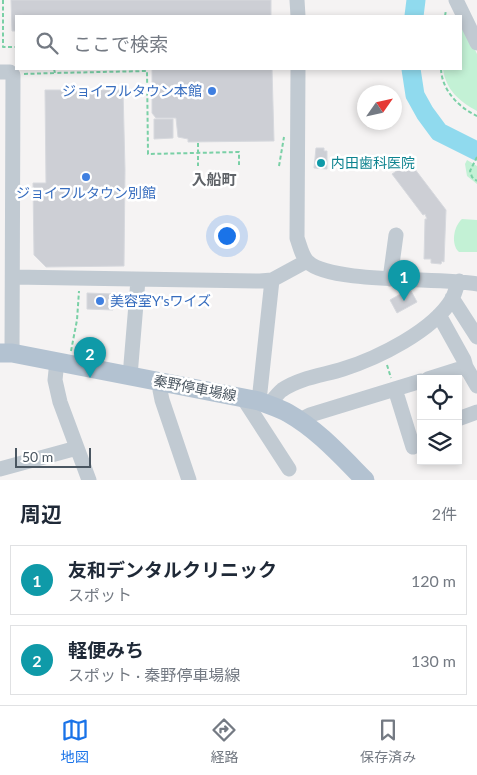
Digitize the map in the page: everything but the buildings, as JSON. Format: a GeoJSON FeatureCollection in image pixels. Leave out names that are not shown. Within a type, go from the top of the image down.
{"type":"FeatureCollection","features":[{"type":"Feature","properties":{"kind":"main road","name":"秦野停車場線"},"geometry":{"type":"LineString","coordinates":[[6,353],[161,381],[257,401],[287,412],[300,420],[324,439],[365,480]]}},
{"type":"Feature","properties":{"kind":"street"},"geometry":{"type":"LineString","coordinates":[[298,0],[298,15]]}},
{"type":"Feature","properties":{"kind":"street"},"geometry":{"type":"LineString","coordinates":[[456,0],[477,44]]}},
{"type":"Feature","properties":{"kind":"street"},"geometry":{"type":"LineString","coordinates":[[298,70],[297,238],[307,262],[321,269],[337,273],[390,279],[459,281],[477,284]]}},
{"type":"Feature","properties":{"kind":"street"},"geometry":{"type":"LineString","coordinates":[[0,72],[10,72],[14,75],[13,277],[6,353]]}},
{"type":"Feature","properties":{"kind":"street"},"geometry":{"type":"LineString","coordinates":[[390,279],[396,235]]}},
{"type":"Feature","properties":{"kind":"street"},"geometry":{"type":"LineString","coordinates":[[13,277],[138,280],[272,280],[307,262]]}},
{"type":"Feature","properties":{"kind":"street"},"geometry":{"type":"LineString","coordinates":[[130,376],[138,280]]}},
{"type":"Feature","properties":{"kind":"street"},"geometry":{"type":"LineString","coordinates":[[272,280],[257,401],[289,469]]}},
{"type":"Feature","properties":{"kind":"street"},"geometry":{"type":"LineString","coordinates":[[257,401],[292,384],[345,369],[403,343],[439,316],[452,298],[459,281]]}},
{"type":"Feature","properties":{"kind":"street"},"geometry":{"type":"LineString","coordinates":[[452,298],[477,337]]}},
{"type":"Feature","properties":{"kind":"street"},"geometry":{"type":"LineString","coordinates":[[439,316],[477,386]]}},
{"type":"Feature","properties":{"kind":"street"},"geometry":{"type":"LineString","coordinates":[[63,363],[55,380],[60,402],[89,480]]}},
{"type":"Feature","properties":{"kind":"street"},"geometry":{"type":"LineString","coordinates":[[441,375],[466,367]]}},
{"type":"Feature","properties":{"kind":"street"},"geometry":{"type":"LineString","coordinates":[[161,381],[162,400],[189,480]]}},
{"type":"Feature","properties":{"kind":"street"},"geometry":{"type":"LineString","coordinates":[[300,420],[310,415],[417,382]]}},
{"type":"Feature","properties":{"kind":"street"},"geometry":{"type":"LineString","coordinates":[[395,389],[413,447]]}},
{"type":"Feature","properties":{"kind":"street"},"geometry":{"type":"LineString","coordinates":[[462,418],[477,412]]}},
{"type":"Feature","properties":{"kind":"street"},"geometry":{"type":"LineString","coordinates":[[0,469],[77,448]]}},
{"type":"Feature","properties":{"kind":"path"},"geometry":{"type":"LineString","coordinates":[[3,0],[3,47],[15,47]]}},
{"type":"Feature","properties":{"kind":"path"},"geometry":{"type":"LineString","coordinates":[[441,70],[444,84],[449,93],[468,112],[477,116]]}},
{"type":"Feature","properties":{"kind":"path"},"geometry":{"type":"LineString","coordinates":[[20,74],[147,71],[148,154],[239,152],[239,165]]}},
{"type":"Feature","properties":{"kind":"path"},"geometry":{"type":"LineString","coordinates":[[279,166],[285,133]]}},
{"type":"Feature","properties":{"kind":"path"},"geometry":{"type":"LineString","coordinates":[[198,143],[198,166]]}},
{"type":"Feature","properties":{"kind":"path"},"geometry":{"type":"LineString","coordinates":[[477,157],[470,174],[477,181]]}},
{"type":"Feature","properties":{"kind":"path"},"geometry":{"type":"LineString","coordinates":[[63,363],[77,320],[80,279]]}},
{"type":"Feature","properties":{"kind":"path"},"geometry":{"type":"LineString","coordinates":[[383,353],[395,389]]}},
{"type":"Feature","properties":{"kind":"green space"},"geometry":{"type":"Polygon","coordinates":[[[462,22],[477,54],[477,111],[454,94],[443,70],[462,70],[462,22]]]}},
{"type":"Feature","properties":{"kind":"green space"},"geometry":{"type":"Polygon","coordinates":[[[467,160],[477,166],[477,184],[467,176],[465,164],[467,160]]]}},
{"type":"Feature","properties":{"kind":"green space"},"geometry":{"type":"Polygon","coordinates":[[[462,219],[477,220],[477,252],[459,252],[456,249],[454,241],[455,231],[462,219]]]}},
{"type":"Feature","properties":{"kind":"waterway"},"geometry":{"type":"LineString","coordinates":[[414,15],[416,0]]}},
{"type":"Feature","properties":{"kind":"waterway"},"geometry":{"type":"LineString","coordinates":[[411,70],[415,95],[439,132],[477,151]]}},
{"type":"Feature","properties":{"kind":"place","name":"ジョイフルタウン本館"},"geometry":{"type":"Point","coordinates":[212,91]}},
{"type":"Feature","properties":{"kind":"place","name":"内田歯科医院"},"geometry":{"type":"Point","coordinates":[321,163]}},
{"type":"Feature","properties":{"kind":"place","name":"ジョイフルタウン別館"},"geometry":{"type":"Point","coordinates":[86,177]}},
{"type":"Feature","properties":{"kind":"place","name":"美容室Y'sワイズ"},"geometry":{"type":"Point","coordinates":[100,301]}},
{"type":"Feature","properties":{"kind":"place","name":"友和デンタルクリニック"},"geometry":{"type":"Point","coordinates":[404,301]}},
{"type":"Feature","properties":{"kind":"place","name":"軽便みち"},"geometry":{"type":"Point","coordinates":[90,378]}},
{"type":"Feature","properties":{"kind":"district","name":"入船町"},"geometry":{"type":"Point","coordinates":[214,180]}}]}
